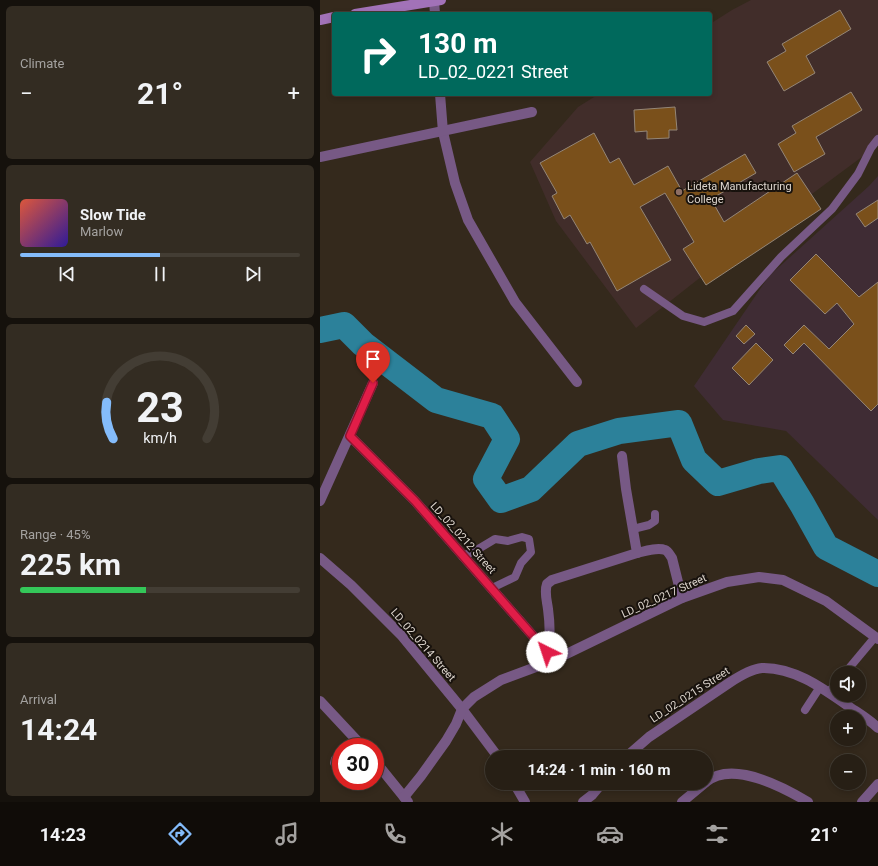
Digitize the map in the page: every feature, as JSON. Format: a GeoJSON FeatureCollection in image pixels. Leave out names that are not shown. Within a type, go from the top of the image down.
{"type":"FeatureCollection","features":[{"type":"Feature","properties":{"kind":"main road"},"geometry":{"type":"LineString","coordinates":[[368,12],[438,1]]}},
{"type":"Feature","properties":{"kind":"main road"},"geometry":{"type":"LineString","coordinates":[[320,20],[332,17]]}},
{"type":"Feature","properties":{"kind":"street"},"geometry":{"type":"LineString","coordinates":[[435,12],[438,1]]}},
{"type":"Feature","properties":{"kind":"street"},"geometry":{"type":"LineString","coordinates":[[440,96],[443,132],[455,183],[468,220],[515,302],[577,382]]}},
{"type":"Feature","properties":{"kind":"street"},"geometry":{"type":"LineString","coordinates":[[320,157],[532,112]]}},
{"type":"Feature","properties":{"kind":"street"},"geometry":{"type":"LineString","coordinates":[[320,501],[373,383]]}},
{"type":"Feature","properties":{"kind":"street","name":"LD_02_0212 Street"},"geometry":{"type":"LineString","coordinates":[[350,436],[415,501],[550,656]]}},
{"type":"Feature","properties":{"kind":"street"},"geometry":{"type":"LineString","coordinates":[[622,456],[637,553]]}},
{"type":"Feature","properties":{"kind":"street"},"geometry":{"type":"LineString","coordinates":[[550,656],[550,631],[546,591],[547,584],[552,580],[637,553],[659,549],[666,550],[672,558],[682,598]]}},
{"type":"Feature","properties":{"kind":"street","name":"LD_02_0214 Street"},"geometry":{"type":"LineString","coordinates":[[320,558],[351,585],[402,636],[462,709],[493,750]]}},
{"type":"Feature","properties":{"kind":"street","name":"LD_02_0217 Street"},"geometry":{"type":"LineString","coordinates":[[462,709],[474,696],[501,680],[550,656],[682,598],[727,582],[759,577],[783,580],[826,601],[876,638]]}},
{"type":"Feature","properties":{"kind":"street","name":"LD_02_0215 Street"},"geometry":{"type":"LineString","coordinates":[[634,750],[649,737],[723,687],[742,675],[760,668],[779,669],[805,679],[824,690],[878,728]]}},
{"type":"Feature","properties":{"kind":"street"},"geometry":{"type":"LineString","coordinates":[[320,701],[351,738]]}},
{"type":"Feature","properties":{"kind":"street"},"geometry":{"type":"LineString","coordinates":[[384,773],[406,800],[446,741],[456,724],[462,709]]}},
{"type":"Feature","properties":{"kind":"street"},"geometry":{"type":"LineString","coordinates":[[713,778],[719,774],[750,776],[772,783],[808,802]]}},
{"type":"Feature","properties":{"kind":"street"},"geometry":{"type":"LineString","coordinates":[[862,802],[878,784]]}},
{"type":"Feature","properties":{"kind":"street"},"geometry":{"type":"LineString","coordinates":[[518,790],[525,802]]}},
{"type":"Feature","properties":{"kind":"street"},"geometry":{"type":"LineString","coordinates":[[583,802],[596,790]]}},
{"type":"Feature","properties":{"kind":"street"},"geometry":{"type":"LineString","coordinates":[[682,802],[697,790]]}},
{"type":"Feature","properties":{"kind":"lane"},"geometry":{"type":"LineString","coordinates":[[644,289],[683,316],[704,322],[733,311],[781,257],[832,209],[858,174],[871,148],[878,139]]}},
{"type":"Feature","properties":{"kind":"lane"},"geometry":{"type":"LineString","coordinates":[[633,529],[652,524],[655,521],[655,514]]}},
{"type":"Feature","properties":{"kind":"lane"},"geometry":{"type":"LineString","coordinates":[[462,556],[475,551],[494,539],[508,541],[522,537],[529,539],[531,552],[520,563],[515,577],[492,588]]}},
{"type":"Feature","properties":{"kind":"lane"},"geometry":{"type":"LineString","coordinates":[[851,666],[876,638]]}},
{"type":"Feature","properties":{"kind":"lane"},"geometry":{"type":"LineString","coordinates":[[805,710],[824,690],[830,686]]}},
{"type":"Feature","properties":{"kind":"shaded area","name":"Lideta Manufacturing College"},"geometry":{"type":"Polygon","coordinates":[[[751,0],[878,0],[878,145],[720,262],[636,328],[556,221],[530,162],[578,107],[596,96],[712,96],[712,23],[751,0]]]}},
{"type":"Feature","properties":{"kind":"shaded area"},"geometry":{"type":"Polygon","coordinates":[[[878,176],[878,520],[786,431],[723,420],[694,386],[769,276],[869,186],[878,176]]]}},
{"type":"Feature","properties":{"kind":"building"},"geometry":{"type":"Polygon","coordinates":[[[840,10],[851,29],[806,56],[815,73],[784,91],[767,62],[786,51],[782,44],[840,10]]]}},
{"type":"Feature","properties":{"kind":"building"},"geometry":{"type":"Polygon","coordinates":[[[851,92],[862,110],[816,137],[825,154],[794,172],[778,144],[796,133],[792,126],[851,92]]]}},
{"type":"Feature","properties":{"kind":"building"},"geometry":{"type":"Polygon","coordinates":[[[675,107],[677,130],[669,130],[669,138],[647,139],[647,131],[635,132],[634,110],[675,107]]]}},
{"type":"Feature","properties":{"kind":"building"},"geometry":{"type":"Polygon","coordinates":[[[594,133],[610,163],[619,158],[634,185],[668,166],[682,191],[745,154],[756,173],[711,199],[724,222],[797,173],[821,209],[706,285],[683,249],[694,242],[665,193],[640,207],[671,260],[617,291],[590,242],[587,244],[570,215],[564,219],[552,196],[557,193],[540,163],[594,133]]]}},
{"type":"Feature","properties":{"kind":"building"},"geometry":{"type":"Polygon","coordinates":[[[878,200],[878,218],[865,227],[856,214],[878,200]]]}},
{"type":"Feature","properties":{"kind":"building"},"geometry":{"type":"Polygon","coordinates":[[[816,254],[859,297],[878,282],[878,404],[871,411],[804,343],[793,354],[784,345],[804,325],[829,349],[854,324],[837,303],[825,314],[790,280],[816,254]]]}},
{"type":"Feature","properties":{"kind":"building"},"geometry":{"type":"Polygon","coordinates":[[[746,325],[755,334],[744,344],[736,336],[746,325]]]}},
{"type":"Feature","properties":{"kind":"building"},"geometry":{"type":"Polygon","coordinates":[[[756,343],[773,360],[749,385],[732,368],[756,343]]]}},
{"type":"Feature","properties":{"kind":"waterway"},"geometry":{"type":"LineString","coordinates":[[320,330],[344,325],[363,344],[436,400],[492,416],[507,439],[486,479],[501,500],[531,489],[578,444],[619,431],[679,423],[694,460],[718,483],[759,471],[780,468],[826,547],[878,574]]}},
{"type":"Feature","properties":{"kind":"place","name":"Lideta Manufacturing College"},"geometry":{"type":"Point","coordinates":[679,192]}},
{"type":"Feature","properties":{"kind":"route"},"geometry":{"type":"LineString","coordinates":[[373,383],[350,436],[415,501],[547,652]]}}]}
